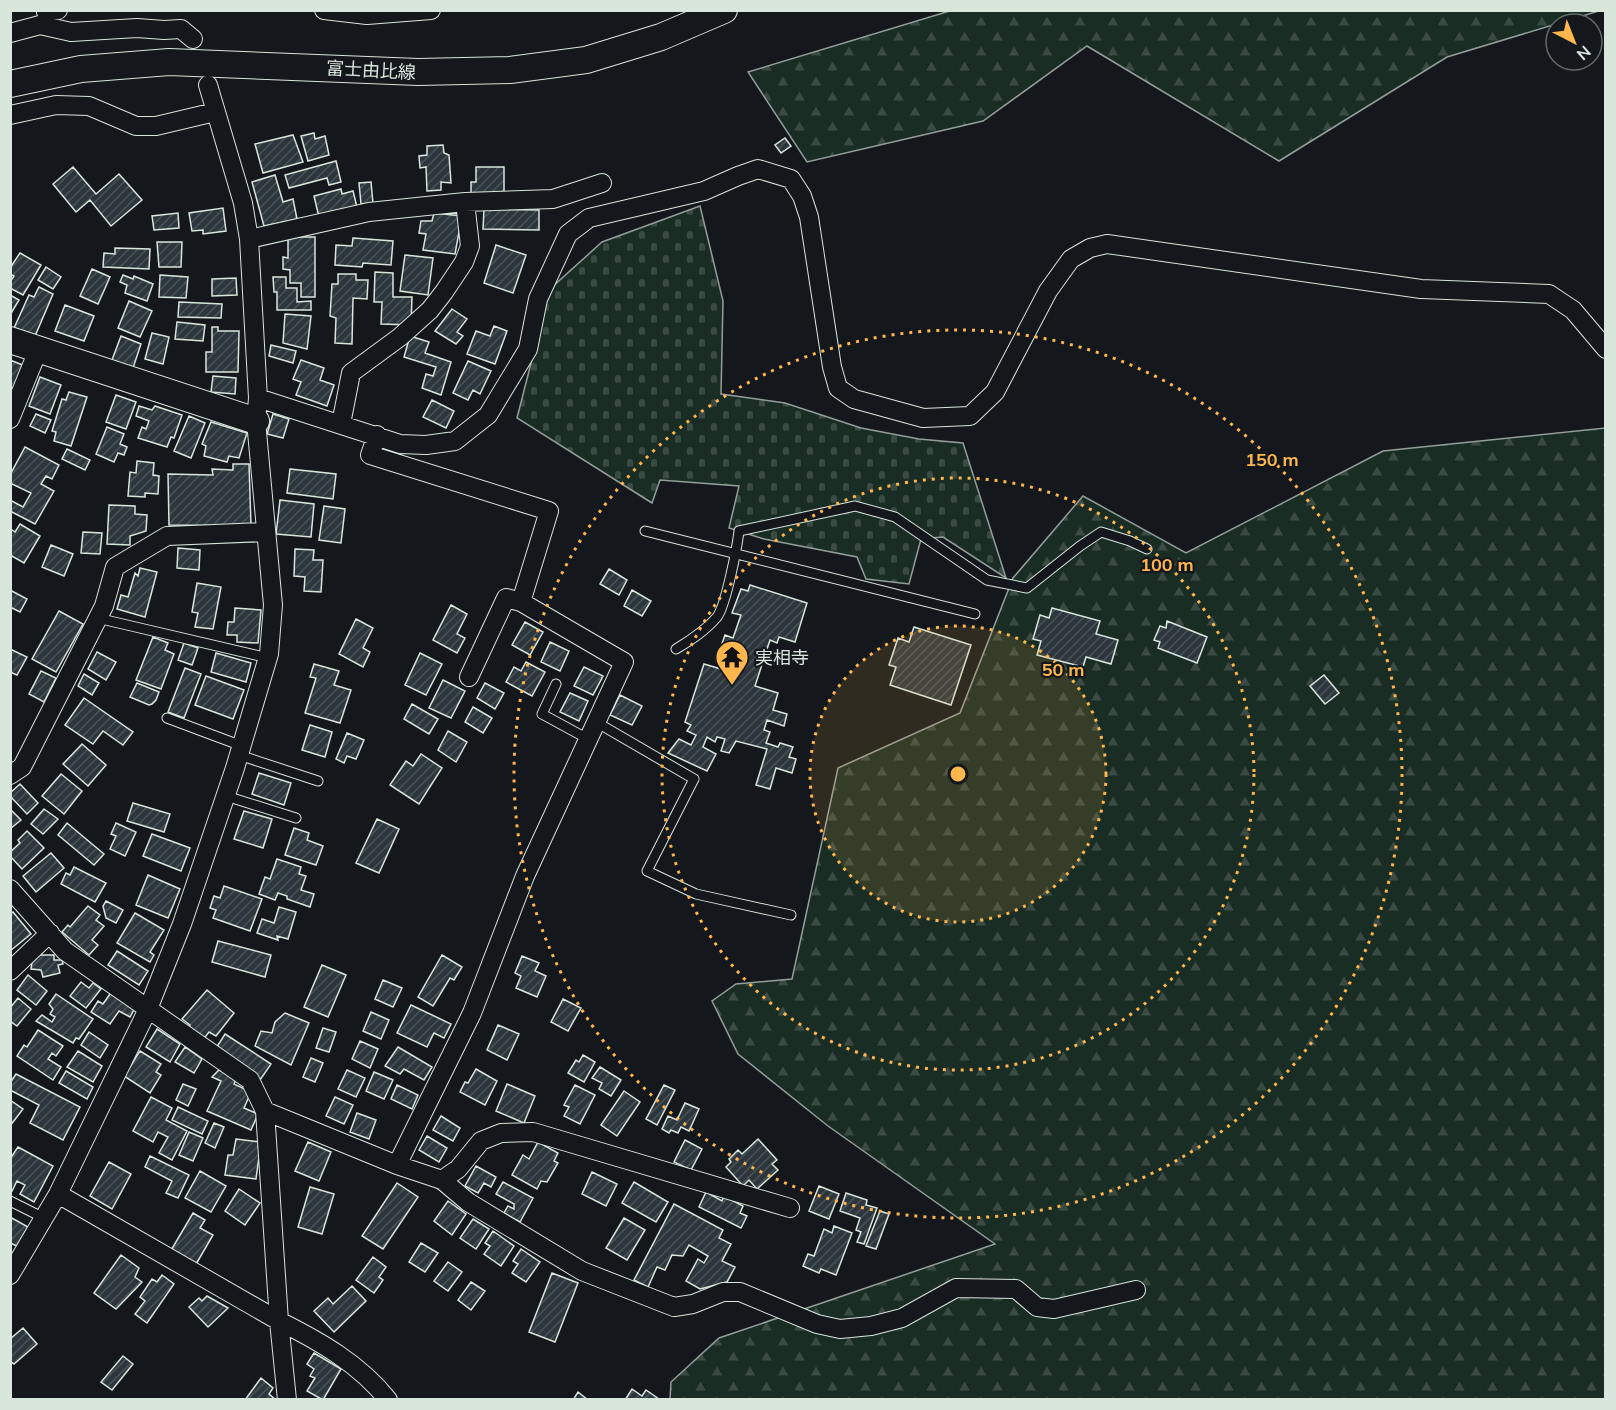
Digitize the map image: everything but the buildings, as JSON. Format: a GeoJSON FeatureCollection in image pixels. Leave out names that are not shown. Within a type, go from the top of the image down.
{"type":"FeatureCollection","features":[{"type":"Feature","properties":{"kind":"main road","name":"富士由比線"},"geometry":{"type":"LineString","coordinates":[[10,84],[81,69],[170,62],[418,72],[510,70],[586,60],[661,37],[724,10]]}},
{"type":"Feature","properties":{"kind":"main road"},"geometry":{"type":"LineString","coordinates":[[10,340],[257,409]]}},
{"type":"Feature","properties":{"kind":"street"},"geometry":{"type":"LineString","coordinates":[[324,10],[367,15],[431,10]]}},
{"type":"Feature","properties":{"kind":"street"},"geometry":{"type":"LineString","coordinates":[[10,33],[48,15],[71,32],[182,28],[193,39]]}},
{"type":"Feature","properties":{"kind":"street"},"geometry":{"type":"LineString","coordinates":[[10,1275],[58,1194],[148,1009],[182,924],[226,796],[268,658],[273,605],[265,532],[249,239],[243,203],[208,85]]}},
{"type":"Feature","properties":{"kind":"street"},"geometry":{"type":"LineString","coordinates":[[10,115],[56,105],[89,106],[136,126],[156,126],[215,112]]}},
{"type":"Feature","properties":{"kind":"street"},"geometry":{"type":"LineString","coordinates":[[257,409],[341,424],[400,444],[455,441],[488,415],[528,349],[538,299],[568,234],[589,218],[705,191],[758,170],[791,179],[802,196],[809,217],[832,367],[838,388],[854,399],[923,418],[970,416],[995,392],[1048,291],[1071,259],[1090,248],[1107,244],[1420,289],[1549,294],[1573,310],[1605,349]]}},
{"type":"Feature","properties":{"kind":"street"},"geometry":{"type":"LineString","coordinates":[[249,239],[369,212],[465,202],[552,199],[602,183]]}},
{"type":"Feature","properties":{"kind":"street"},"geometry":{"type":"LineString","coordinates":[[341,424],[351,373],[400,337],[430,310],[464,262],[470,246],[465,202]]}},
{"type":"Feature","properties":{"kind":"street"},"geometry":{"type":"LineString","coordinates":[[10,419],[39,348]]}},
{"type":"Feature","properties":{"kind":"street"},"geometry":{"type":"LineString","coordinates":[[377,435],[370,455],[549,511],[522,602]]}},
{"type":"Feature","properties":{"kind":"street"},"geometry":{"type":"LineString","coordinates":[[10,776],[21,767],[98,618],[104,606],[115,567],[167,536],[265,532]]}},
{"type":"Feature","properties":{"kind":"street"},"geometry":{"type":"LineString","coordinates":[[397,1165],[472,1013],[525,876],[624,662],[522,602],[506,598],[469,677]]}},
{"type":"Feature","properties":{"kind":"street"},"geometry":{"type":"LineString","coordinates":[[10,889],[65,951],[250,1080],[265,1111],[279,1321],[287,1400]]}},
{"type":"Feature","properties":{"kind":"street"},"geometry":{"type":"LineString","coordinates":[[10,970],[50,933]]}},
{"type":"Feature","properties":{"kind":"street"},"geometry":{"type":"LineString","coordinates":[[265,1111],[397,1165],[442,1180],[468,1202],[582,1271],[674,1307],[693,1304],[723,1292],[740,1292],[817,1324],[840,1329],[871,1326],[902,1318],[956,1288],[1016,1289],[1037,1307],[1054,1309],[1136,1290]]}},
{"type":"Feature","properties":{"kind":"street"},"geometry":{"type":"LineString","coordinates":[[442,1180],[458,1169],[481,1141],[501,1133],[533,1132],[790,1208]]}},
{"type":"Feature","properties":{"kind":"street"},"geometry":{"type":"LineString","coordinates":[[58,1194],[279,1321],[316,1339],[359,1369],[388,1400]]}},
{"type":"Feature","properties":{"kind":"lane"},"geometry":{"type":"LineString","coordinates":[[676,649],[697,636],[719,615],[736,554],[739,531],[855,506],[895,517],[987,580],[1027,588],[1101,532],[1148,549]]}},
{"type":"Feature","properties":{"kind":"lane"},"geometry":{"type":"LineString","coordinates":[[645,531],[975,614]]}},
{"type":"Feature","properties":{"kind":"lane"},"geometry":{"type":"LineString","coordinates":[[98,618],[268,658]]}},
{"type":"Feature","properties":{"kind":"lane"},"geometry":{"type":"LineString","coordinates":[[556,684],[542,714],[588,739]]}},
{"type":"Feature","properties":{"kind":"lane"},"geometry":{"type":"LineString","coordinates":[[167,718],[241,751],[318,781]]}},
{"type":"Feature","properties":{"kind":"lane"},"geometry":{"type":"LineString","coordinates":[[596,722],[694,779],[647,871],[696,894],[792,915]]}},
{"type":"Feature","properties":{"kind":"lane"},"geometry":{"type":"LineString","coordinates":[[226,796],[296,818]]}},
{"type":"Feature","properties":{"kind":"lane"},"geometry":{"type":"LineString","coordinates":[[10,1201],[44,1218]]}},
{"type":"Feature","properties":{"kind":"green space"},"geometry":{"type":"Polygon","coordinates":[[[953,10],[1599,10],[1596,12],[1544,12],[1544,28],[1447,57],[1279,161],[1087,46],[983,121],[807,162],[748,72],[953,10]]]}},
{"type":"Feature","properties":{"kind":"green space"},"geometry":{"type":"Polygon","coordinates":[[[700,206],[723,301],[721,394],[785,403],[861,428],[919,439],[963,443],[1006,578],[943,537],[921,539],[909,584],[866,579],[857,557],[764,539],[729,528],[739,486],[660,480],[652,503],[517,418],[550,289],[602,242],[700,206]]]}},
{"type":"Feature","properties":{"kind":"green space"},"geometry":{"type":"Polygon","coordinates":[[[1605,428],[1605,1399],[670,1400],[671,1382],[719,1338],[995,1244],[828,1126],[738,1054],[712,1001],[736,984],[792,979],[838,768],[960,713],[1013,578],[1083,496],[1186,553],[1383,451],[1605,428]]]}},
{"type":"Feature","properties":{"kind":"place","name":"実相寺"},"geometry":{"type":"Point","coordinates":[732,686]}}]}
